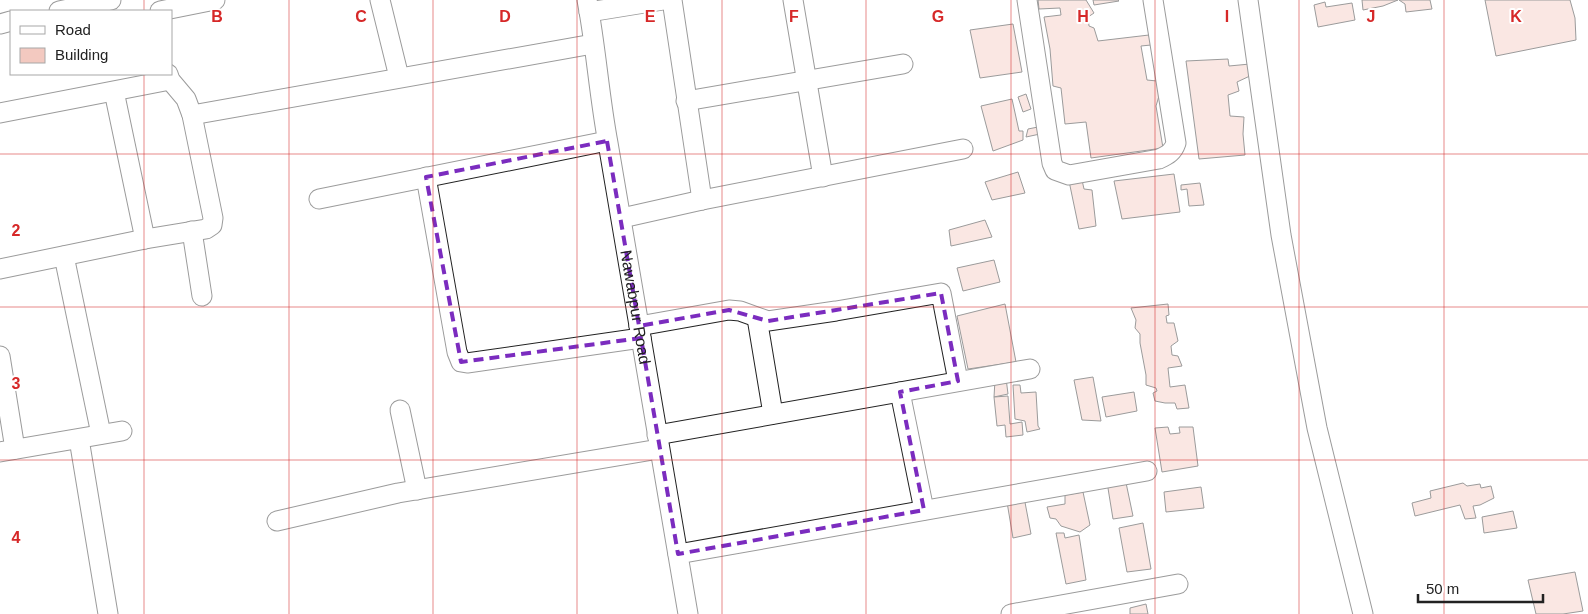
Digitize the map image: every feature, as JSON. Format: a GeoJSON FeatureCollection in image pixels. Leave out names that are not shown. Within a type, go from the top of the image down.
{"type":"FeatureCollection","features":[{"type":"Feature","properties":{"kind":"street"},"geometry":{"type":"LineString","coordinates":[[64,10],[111,0]]}},
{"type":"Feature","properties":{"kind":"street"},"geometry":{"type":"LineString","coordinates":[[165,10],[215,0]]}},
{"type":"Feature","properties":{"kind":"street"},"geometry":{"type":"LineString","coordinates":[[380,0],[399,77]]}},
{"type":"Feature","properties":{"kind":"street"},"geometry":{"type":"LineString","coordinates":[[588,6],[663,0]]}},
{"type":"Feature","properties":{"kind":"street"},"geometry":{"type":"LineString","coordinates":[[672,0],[702,200]]}},
{"type":"Feature","properties":{"kind":"street"},"geometry":{"type":"LineString","coordinates":[[793,0],[823,177]]}},
{"type":"Feature","properties":{"kind":"street"},"geometry":{"type":"LineString","coordinates":[[1027,0],[1052,162],[1055,170],[1069,175],[1168,156],[1173,151],[1176,143],[1153,0]]}},
{"type":"Feature","properties":{"kind":"street"},"geometry":{"type":"LineString","coordinates":[[1248,0],[1281,235],[1313,408],[1363,614]]}},
{"type":"Feature","properties":{"kind":"street","name":"Nawabpur Road"},"geometry":{"type":"LineString","coordinates":[[588,6],[607,141],[622,218],[688,614]]}},
{"type":"Feature","properties":{"kind":"street"},"geometry":{"type":"LineString","coordinates":[[192,115],[593,44]]}},
{"type":"Feature","properties":{"kind":"street"},"geometry":{"type":"LineString","coordinates":[[686,102],[903,64]]}},
{"type":"Feature","properties":{"kind":"street"},"geometry":{"type":"LineString","coordinates":[[0,113],[169,77],[186,99],[192,115],[213,218],[212,225],[206,229],[145,239],[0,269]]}},
{"type":"Feature","properties":{"kind":"street"},"geometry":{"type":"LineString","coordinates":[[115,96],[145,239]]}},
{"type":"Feature","properties":{"kind":"street"},"geometry":{"type":"LineString","coordinates":[[319,199],[607,141]]}},
{"type":"Feature","properties":{"kind":"street"},"geometry":{"type":"LineString","coordinates":[[622,218],[702,200],[963,149]]}},
{"type":"Feature","properties":{"kind":"street"},"geometry":{"type":"LineString","coordinates":[[426,177],[457,352],[461,362],[467,363],[640,332],[729,310],[740,311],[768,321],[942,293],[958,381]]}},
{"type":"Feature","properties":{"kind":"street"},"geometry":{"type":"LineString","coordinates":[[192,231],[202,296]]}},
{"type":"Feature","properties":{"kind":"street"},"geometry":{"type":"LineString","coordinates":[[64,256],[101,434]]}},
{"type":"Feature","properties":{"kind":"street"},"geometry":{"type":"LineString","coordinates":[[757,318],[773,414]]}},
{"type":"Feature","properties":{"kind":"street"},"geometry":{"type":"LineString","coordinates":[[0,356],[8,451],[122,431]]}},
{"type":"Feature","properties":{"kind":"street"},"geometry":{"type":"LineString","coordinates":[[277,521],[417,490],[658,442],[773,414],[1030,369]]}},
{"type":"Feature","properties":{"kind":"street"},"geometry":{"type":"LineString","coordinates":[[900,392],[924,510]]}},
{"type":"Feature","properties":{"kind":"street"},"geometry":{"type":"LineString","coordinates":[[400,410],[417,490]]}},
{"type":"Feature","properties":{"kind":"street"},"geometry":{"type":"LineString","coordinates":[[79,439],[108,614]]}},
{"type":"Feature","properties":{"kind":"street"},"geometry":{"type":"LineString","coordinates":[[678,554],[1147,471]]}},
{"type":"Feature","properties":{"kind":"street"},"geometry":{"type":"LineString","coordinates":[[1011,614],[1178,584]]}},
{"type":"Feature","properties":{"kind":"highlighted area"},"geometry":{"type":"Polygon","coordinates":[[[607,141],[639,326],[729,310],[768,321],[941,293],[958,381],[900,392],[924,510],[678,554],[641,338],[461,362],[426,177],[607,141]]]}},
{"type":"Feature","properties":{"kind":"building"},"geometry":{"type":"Polygon","coordinates":[[[1038,0],[1086,0],[1094,13],[1088,17],[1089,26],[1094,28],[1098,41],[1149,35],[1151,45],[1141,46],[1147,80],[1157,81],[1159,96],[1156,106],[1163,148],[1091,158],[1086,122],[1065,124],[1061,88],[1053,86],[1050,49],[1044,17],[1061,15],[1060,8],[1039,9],[1038,0]]]}},
{"type":"Feature","properties":{"kind":"building"},"geometry":{"type":"Polygon","coordinates":[[[1093,0],[1118,0],[1119,1],[1094,5],[1093,0]]]}},
{"type":"Feature","properties":{"kind":"building"},"geometry":{"type":"Polygon","coordinates":[[[1362,0],[1398,0],[1383,6],[1363,10],[1362,0]]]}},
{"type":"Feature","properties":{"kind":"building"},"geometry":{"type":"Polygon","coordinates":[[[1399,0],[1430,0],[1432,9],[1406,12],[1405,4],[1399,0]]]}},
{"type":"Feature","properties":{"kind":"building"},"geometry":{"type":"Polygon","coordinates":[[[1485,0],[1570,0],[1575,18],[1576,40],[1496,56],[1485,0]]]}},
{"type":"Feature","properties":{"kind":"building"},"geometry":{"type":"Polygon","coordinates":[[[1325,2],[1326,7],[1352,3],[1355,20],[1318,27],[1314,5],[1325,2]]]}},
{"type":"Feature","properties":{"kind":"building"},"geometry":{"type":"Polygon","coordinates":[[[1013,24],[1022,72],[980,78],[970,30],[1013,24]]]}},
{"type":"Feature","properties":{"kind":"building"},"geometry":{"type":"Polygon","coordinates":[[[1228,59],[1229,66],[1250,64],[1252,75],[1237,82],[1239,91],[1228,95],[1230,116],[1244,117],[1245,155],[1199,159],[1186,61],[1228,59]]]}},
{"type":"Feature","properties":{"kind":"building"},"geometry":{"type":"Polygon","coordinates":[[[1026,94],[1031,109],[1023,112],[1018,97],[1026,94]]]}},
{"type":"Feature","properties":{"kind":"building"},"geometry":{"type":"Polygon","coordinates":[[[1012,99],[1019,131],[1023,131],[1023,140],[993,151],[981,106],[1012,99]]]}},
{"type":"Feature","properties":{"kind":"building"},"geometry":{"type":"Polygon","coordinates":[[[1038,127],[1040,134],[1026,137],[1028,129],[1038,127]]]}},
{"type":"Feature","properties":{"kind":"building"},"geometry":{"type":"Polygon","coordinates":[[[1018,172],[1025,193],[992,200],[985,182],[1018,172]]]}},
{"type":"Feature","properties":{"kind":"building"},"geometry":{"type":"Polygon","coordinates":[[[1174,174],[1180,212],[1122,219],[1114,181],[1174,174]]]}},
{"type":"Feature","properties":{"kind":"building"},"geometry":{"type":"Polygon","coordinates":[[[1082,180],[1084,189],[1092,190],[1096,226],[1079,229],[1069,181],[1082,180]]]}},
{"type":"Feature","properties":{"kind":"building"},"geometry":{"type":"Polygon","coordinates":[[[1200,183],[1204,205],[1189,206],[1187,189],[1181,190],[1181,185],[1200,183]]]}},
{"type":"Feature","properties":{"kind":"building"},"geometry":{"type":"Polygon","coordinates":[[[985,220],[992,237],[951,246],[949,230],[985,220]]]}},
{"type":"Feature","properties":{"kind":"building"},"geometry":{"type":"Polygon","coordinates":[[[994,260],[1000,282],[963,291],[957,268],[994,260]]]}},
{"type":"Feature","properties":{"kind":"building"},"geometry":{"type":"Polygon","coordinates":[[[1005,304],[1016,362],[968,369],[957,316],[1005,304]]]}},
{"type":"Feature","properties":{"kind":"building"},"geometry":{"type":"Polygon","coordinates":[[[1168,304],[1169,315],[1166,316],[1167,323],[1174,323],[1178,341],[1171,346],[1172,355],[1178,356],[1182,366],[1168,368],[1170,387],[1185,385],[1189,408],[1177,409],[1175,403],[1155,401],[1153,393],[1157,391],[1156,388],[1146,385],[1140,334],[1135,328],[1136,320],[1131,308],[1168,304]]]}},
{"type":"Feature","properties":{"kind":"building"},"geometry":{"type":"Polygon","coordinates":[[[1093,377],[1101,421],[1082,420],[1074,380],[1093,377]]]}},
{"type":"Feature","properties":{"kind":"building"},"geometry":{"type":"Polygon","coordinates":[[[1006,378],[1008,394],[994,397],[995,380],[1006,378]]]}},
{"type":"Feature","properties":{"kind":"building"},"geometry":{"type":"Polygon","coordinates":[[[1013,385],[1020,385],[1021,393],[1036,392],[1038,426],[1040,429],[1027,432],[1025,421],[1015,419],[1013,385]]]}},
{"type":"Feature","properties":{"kind":"building"},"geometry":{"type":"Polygon","coordinates":[[[1134,392],[1137,411],[1106,417],[1102,397],[1134,392]]]}},
{"type":"Feature","properties":{"kind":"building"},"geometry":{"type":"Polygon","coordinates":[[[1008,396],[1010,424],[1022,422],[1023,435],[1006,437],[1005,425],[997,426],[994,397],[1008,396]]]}},
{"type":"Feature","properties":{"kind":"building"},"geometry":{"type":"Polygon","coordinates":[[[1168,427],[1170,434],[1180,433],[1179,427],[1193,427],[1198,466],[1162,472],[1155,428],[1168,427]]]}},
{"type":"Feature","properties":{"kind":"building"},"geometry":{"type":"Polygon","coordinates":[[[1125,478],[1133,516],[1113,519],[1107,482],[1125,478]]]}},
{"type":"Feature","properties":{"kind":"building"},"geometry":{"type":"Polygon","coordinates":[[[1463,483],[1467,486],[1480,484],[1481,488],[1491,486],[1494,498],[1480,505],[1473,506],[1476,518],[1465,519],[1460,505],[1415,516],[1412,503],[1431,498],[1430,491],[1463,483]]]}},
{"type":"Feature","properties":{"kind":"building"},"geometry":{"type":"Polygon","coordinates":[[[1201,487],[1204,508],[1166,512],[1164,492],[1201,487]]]}},
{"type":"Feature","properties":{"kind":"building"},"geometry":{"type":"Polygon","coordinates":[[[1083,492],[1090,525],[1080,532],[1061,526],[1056,519],[1050,518],[1047,507],[1065,504],[1065,495],[1083,492]]]}},
{"type":"Feature","properties":{"kind":"building"},"geometry":{"type":"Polygon","coordinates":[[[1024,497],[1031,534],[1013,538],[1007,502],[1024,497]]]}},
{"type":"Feature","properties":{"kind":"building"},"geometry":{"type":"Polygon","coordinates":[[[1513,511],[1517,528],[1484,533],[1482,517],[1513,511]]]}},
{"type":"Feature","properties":{"kind":"building"},"geometry":{"type":"Polygon","coordinates":[[[1143,523],[1151,569],[1127,572],[1119,528],[1143,523]]]}},
{"type":"Feature","properties":{"kind":"building"},"geometry":{"type":"Polygon","coordinates":[[[1056,533],[1064,533],[1065,538],[1079,535],[1086,580],[1066,584],[1056,533]]]}},
{"type":"Feature","properties":{"kind":"building"},"geometry":{"type":"Polygon","coordinates":[[[1575,572],[1583,611],[1563,614],[1536,614],[1528,580],[1575,572]]]}},
{"type":"Feature","properties":{"kind":"building"},"geometry":{"type":"Polygon","coordinates":[[[1146,604],[1148,614],[1130,614],[1130,608],[1146,604]]]}}]}
